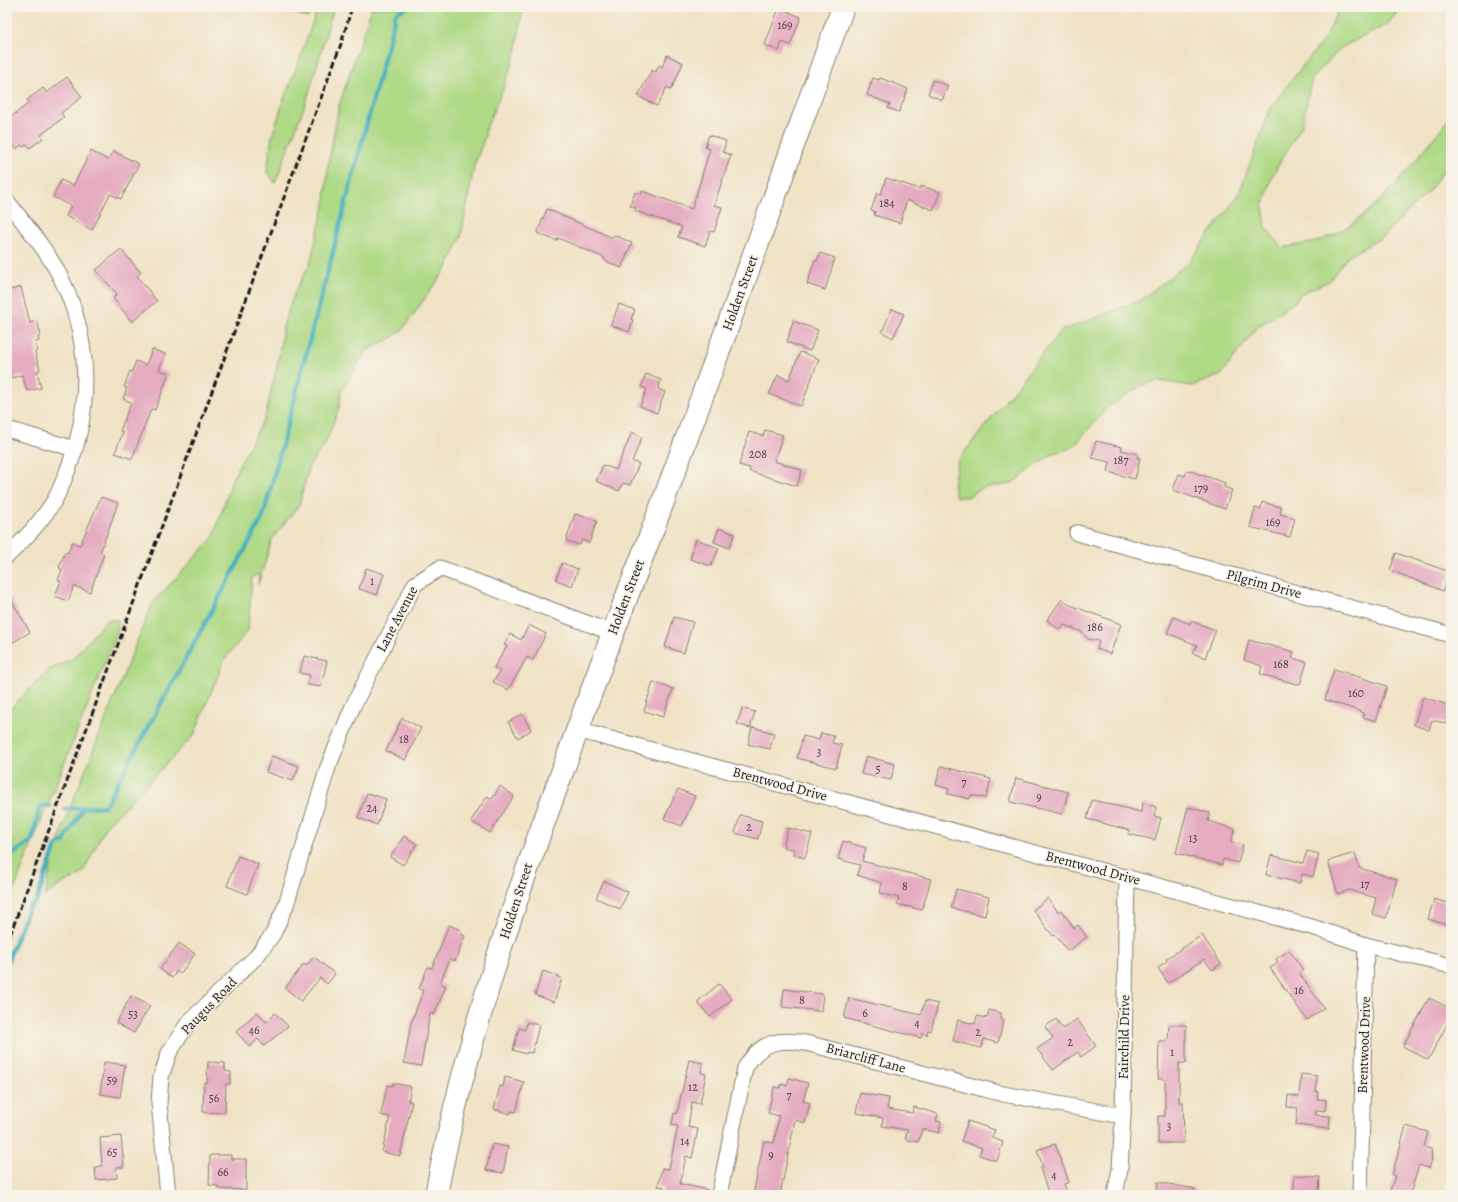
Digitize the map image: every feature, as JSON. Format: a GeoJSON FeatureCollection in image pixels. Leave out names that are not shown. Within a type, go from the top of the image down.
{"type":"FeatureCollection","features":[{"type":"Feature","properties":{"kind":"main road","name":"Holden Street"},"geometry":{"type":"LineString","coordinates":[[436,1195],[442,1165],[472,1046],[526,868],[613,633],[688,437],[843,7]]}},
{"type":"Feature","properties":{"kind":"street"},"geometry":{"type":"LineString","coordinates":[[7,556],[34,528],[55,500],[75,449],[82,418],[84,398],[84,354],[80,334],[69,298],[51,261],[9,203]]}},
{"type":"Feature","properties":{"kind":"street"},"geometry":{"type":"LineString","coordinates":[[7,430],[75,449]]}},
{"type":"Feature","properties":{"kind":"street","name":"Pilgrim Drive"},"geometry":{"type":"LineString","coordinates":[[1077,533],[1451,635]]}},
{"type":"Feature","properties":{"kind":"street","name":"Lane Avenue"},"geometry":{"type":"LineString","coordinates":[[301,854],[328,767],[353,706],[415,584],[440,568],[613,633]]}},
{"type":"Feature","properties":{"kind":"street","name":"Brentwood Drive"},"geometry":{"type":"LineString","coordinates":[[577,730],[1315,928],[1366,945],[1360,1195]]}},
{"type":"Feature","properties":{"kind":"street","name":"Paugus Road"},"geometry":{"type":"LineString","coordinates":[[168,1195],[159,1103],[162,1078],[169,1053],[188,1023],[246,968],[265,946],[286,905],[301,854]]}},
{"type":"Feature","properties":{"kind":"street","name":"Fairchild Drive"},"geometry":{"type":"LineString","coordinates":[[1115,1195],[1120,1169],[1123,1116],[1127,877]]}},
{"type":"Feature","properties":{"kind":"street"},"geometry":{"type":"LineString","coordinates":[[1366,945],[1451,966]]}},
{"type":"Feature","properties":{"kind":"street","name":"Briarcliff Lane"},"geometry":{"type":"LineString","coordinates":[[719,1195],[745,1068],[751,1058],[759,1050],[776,1041],[786,1040],[810,1044],[1003,1094],[1123,1116]]}},
{"type":"Feature","properties":{"kind":"green space"},"geometry":{"type":"Polygon","coordinates":[[[280,7],[311,7],[308,18],[280,7]]]}},
{"type":"Feature","properties":{"kind":"green space"},"geometry":{"type":"Polygon","coordinates":[[[318,7],[334,7],[307,99],[275,183],[267,171],[272,137],[285,96],[318,7]]]}},
{"type":"Feature","properties":{"kind":"green space"},"geometry":{"type":"Polygon","coordinates":[[[372,7],[523,7],[516,52],[503,89],[485,130],[485,136],[474,166],[461,237],[448,266],[403,329],[393,337],[367,350],[341,391],[339,408],[326,442],[309,466],[299,505],[272,539],[258,585],[259,574],[252,577],[248,630],[224,660],[194,735],[106,826],[82,874],[65,882],[45,896],[53,858],[67,816],[152,604],[213,538],[233,477],[265,417],[279,357],[283,326],[296,289],[310,264],[325,203],[328,166],[339,106],[372,7]]]}},
{"type":"Feature","properties":{"kind":"green space"},"geometry":{"type":"Polygon","coordinates":[[[1339,7],[1401,7],[1388,24],[1342,47],[1312,78],[1302,125],[1272,176],[1263,207],[1266,228],[1282,248],[1319,241],[1343,230],[1361,217],[1394,186],[1451,116],[1451,155],[1446,167],[1429,191],[1381,238],[1348,256],[1329,281],[1300,294],[1295,302],[1256,328],[1221,375],[1192,386],[1159,381],[1142,385],[1108,407],[1073,447],[1052,454],[1011,484],[982,488],[968,497],[956,497],[953,485],[958,460],[1061,331],[1141,300],[1189,262],[1238,196],[1272,105],[1326,37],[1339,7]]]}},
{"type":"Feature","properties":{"kind":"green space"},"geometry":{"type":"Polygon","coordinates":[[[107,620],[118,620],[117,632],[20,874],[7,911],[7,712],[49,670],[72,659],[107,620]]]}},
{"type":"Feature","properties":{"kind":"building"},"geometry":{"type":"Polygon","coordinates":[[[779,8],[801,17],[790,45],[782,42],[779,51],[765,45],[779,8]]]}},
{"type":"Feature","properties":{"kind":"building"},"geometry":{"type":"Polygon","coordinates":[[[667,55],[683,63],[671,90],[667,87],[657,106],[638,96],[652,70],[656,72],[659,65],[662,67],[667,55]]]}},
{"type":"Feature","properties":{"kind":"building"},"geometry":{"type":"Polygon","coordinates":[[[67,77],[82,97],[61,113],[64,117],[41,135],[43,138],[30,148],[27,144],[23,147],[21,145],[16,149],[7,137],[7,120],[29,103],[27,100],[43,88],[47,93],[67,77]]]}},
{"type":"Feature","properties":{"kind":"building"},"geometry":{"type":"Polygon","coordinates":[[[873,78],[879,80],[880,78],[908,89],[899,112],[888,108],[890,104],[867,95],[873,78]]]}},
{"type":"Feature","properties":{"kind":"building"},"geometry":{"type":"Polygon","coordinates":[[[933,80],[948,86],[942,100],[928,94],[933,80]]]}},
{"type":"Feature","properties":{"kind":"building"},"geometry":{"type":"Polygon","coordinates":[[[709,135],[726,141],[723,152],[731,155],[714,205],[722,207],[714,232],[710,231],[705,246],[678,237],[682,227],[635,211],[636,208],[630,206],[635,192],[642,194],[642,191],[692,209],[710,149],[705,147],[709,135]]]}},
{"type":"Feature","properties":{"kind":"building"},"geometry":{"type":"Polygon","coordinates":[[[91,151],[108,160],[113,151],[139,164],[121,199],[110,194],[92,230],[66,216],[71,206],[53,197],[61,180],[73,186],[91,151]]]}},
{"type":"Feature","properties":{"kind":"building"},"geometry":{"type":"Polygon","coordinates":[[[886,178],[920,189],[921,186],[940,192],[933,210],[907,200],[900,223],[874,215],[875,212],[871,211],[877,193],[881,194],[886,178]]]}},
{"type":"Feature","properties":{"kind":"building"},"geometry":{"type":"Polygon","coordinates":[[[547,209],[613,238],[614,235],[632,243],[621,268],[604,260],[605,258],[558,238],[557,241],[537,233],[547,209]]]}},
{"type":"Feature","properties":{"kind":"building"},"geometry":{"type":"Polygon","coordinates":[[[121,249],[141,273],[137,276],[157,301],[132,322],[113,298],[117,294],[96,270],[121,249]]]}},
{"type":"Feature","properties":{"kind":"building"},"geometry":{"type":"Polygon","coordinates":[[[820,253],[835,258],[825,290],[807,284],[815,260],[817,261],[820,253]]]}},
{"type":"Feature","properties":{"kind":"building"},"geometry":{"type":"Polygon","coordinates":[[[21,287],[30,323],[37,321],[41,336],[38,337],[39,341],[35,342],[37,351],[35,352],[40,370],[37,371],[41,388],[27,391],[22,375],[12,378],[7,359],[7,291],[21,287]]]}},
{"type":"Feature","properties":{"kind":"building"},"geometry":{"type":"Polygon","coordinates":[[[619,304],[635,310],[631,319],[633,320],[629,332],[611,325],[619,304]]]}},
{"type":"Feature","properties":{"kind":"building"},"geometry":{"type":"Polygon","coordinates":[[[892,309],[904,314],[893,338],[882,332],[892,309]]]}},
{"type":"Feature","properties":{"kind":"building"},"geometry":{"type":"Polygon","coordinates":[[[793,321],[818,330],[810,351],[787,342],[793,321]]]}},
{"type":"Feature","properties":{"kind":"building"},"geometry":{"type":"Polygon","coordinates":[[[152,349],[165,354],[159,370],[169,373],[155,410],[151,409],[132,459],[115,453],[123,432],[120,431],[131,402],[123,399],[127,388],[124,387],[130,371],[132,372],[136,361],[146,365],[152,349]]]}},
{"type":"Feature","properties":{"kind":"building"},"geometry":{"type":"Polygon","coordinates":[[[800,352],[819,359],[801,406],[769,394],[778,375],[789,380],[800,352]]]}},
{"type":"Feature","properties":{"kind":"building"},"geometry":{"type":"Polygon","coordinates":[[[646,374],[661,380],[658,389],[665,392],[657,413],[640,406],[647,389],[641,387],[646,374]]]}},
{"type":"Feature","properties":{"kind":"building"},"geometry":{"type":"Polygon","coordinates":[[[765,430],[783,435],[774,461],[802,470],[797,486],[749,471],[750,468],[739,465],[749,432],[763,436],[765,430]]]}},
{"type":"Feature","properties":{"kind":"building"},"geometry":{"type":"Polygon","coordinates":[[[632,432],[642,437],[632,461],[639,464],[630,485],[623,483],[619,491],[596,481],[603,465],[616,470],[632,432]]]}},
{"type":"Feature","properties":{"kind":"building"},"geometry":{"type":"Polygon","coordinates":[[[1096,441],[1122,447],[1121,450],[1138,454],[1137,458],[1140,458],[1135,479],[1108,472],[1110,462],[1092,458],[1096,441]]]}},
{"type":"Feature","properties":{"kind":"building"},"geometry":{"type":"Polygon","coordinates":[[[1188,470],[1225,483],[1224,487],[1232,490],[1225,509],[1173,490],[1179,474],[1185,476],[1188,470]]]}},
{"type":"Feature","properties":{"kind":"building"},"geometry":{"type":"Polygon","coordinates":[[[101,497],[118,503],[100,553],[104,554],[90,592],[74,586],[68,601],[55,596],[61,581],[58,580],[62,570],[59,568],[65,552],[68,553],[72,542],[80,545],[101,497]]]}},
{"type":"Feature","properties":{"kind":"building"},"geometry":{"type":"Polygon","coordinates":[[[1262,502],[1281,507],[1280,514],[1295,518],[1290,537],[1250,527],[1255,508],[1261,509],[1262,502]]]}},
{"type":"Feature","properties":{"kind":"building"},"geometry":{"type":"Polygon","coordinates":[[[575,514],[597,521],[589,543],[582,540],[580,545],[566,541],[575,514]]]}},
{"type":"Feature","properties":{"kind":"building"},"geometry":{"type":"Polygon","coordinates":[[[719,528],[735,534],[729,548],[714,542],[719,528]]]}},
{"type":"Feature","properties":{"kind":"building"},"geometry":{"type":"Polygon","coordinates":[[[696,539],[719,548],[711,566],[690,559],[696,539]]]}},
{"type":"Feature","properties":{"kind":"building"},"geometry":{"type":"Polygon","coordinates":[[[1396,553],[1450,572],[1443,591],[1390,570],[1396,553]]]}},
{"type":"Feature","properties":{"kind":"building"},"geometry":{"type":"Polygon","coordinates":[[[562,563],[578,569],[572,586],[556,580],[562,563]]]}},
{"type":"Feature","properties":{"kind":"building"},"geometry":{"type":"Polygon","coordinates":[[[366,568],[384,574],[377,595],[359,589],[366,568]]]}},
{"type":"Feature","properties":{"kind":"building"},"geometry":{"type":"Polygon","coordinates":[[[7,593],[30,632],[7,646],[7,593]]]}},
{"type":"Feature","properties":{"kind":"building"},"geometry":{"type":"Polygon","coordinates":[[[1062,599],[1070,605],[1121,624],[1110,654],[1097,649],[1099,641],[1088,639],[1082,632],[1064,625],[1060,630],[1047,620],[1062,599]]]}},
{"type":"Feature","properties":{"kind":"building"},"geometry":{"type":"Polygon","coordinates":[[[674,617],[693,622],[684,653],[665,647],[674,617]]]}},
{"type":"Feature","properties":{"kind":"building"},"geometry":{"type":"Polygon","coordinates":[[[1174,617],[1190,624],[1191,621],[1216,630],[1205,658],[1193,653],[1197,645],[1167,633],[1174,617]]]}},
{"type":"Feature","properties":{"kind":"building"},"geometry":{"type":"Polygon","coordinates":[[[529,625],[546,634],[533,660],[527,657],[508,690],[493,682],[500,671],[494,668],[507,646],[504,645],[510,634],[521,640],[529,625]]]}},
{"type":"Feature","properties":{"kind":"building"},"geometry":{"type":"Polygon","coordinates":[[[1249,640],[1294,652],[1292,658],[1307,662],[1300,685],[1260,674],[1262,666],[1244,660],[1249,640]]]}},
{"type":"Feature","properties":{"kind":"building"},"geometry":{"type":"Polygon","coordinates":[[[304,656],[327,661],[321,687],[308,685],[310,675],[300,673],[304,656]]]}},
{"type":"Feature","properties":{"kind":"building"},"geometry":{"type":"Polygon","coordinates":[[[1334,669],[1387,686],[1376,721],[1363,717],[1364,714],[1357,710],[1325,700],[1334,669]]]}},
{"type":"Feature","properties":{"kind":"building"},"geometry":{"type":"Polygon","coordinates":[[[653,682],[673,689],[663,717],[644,711],[653,682]]]}},
{"type":"Feature","properties":{"kind":"building"},"geometry":{"type":"Polygon","coordinates":[[[1423,697],[1451,706],[1451,725],[1432,720],[1429,730],[1414,725],[1423,697]]]}},
{"type":"Feature","properties":{"kind":"building"},"geometry":{"type":"Polygon","coordinates":[[[742,708],[755,712],[750,728],[737,724],[742,708]]]}},
{"type":"Feature","properties":{"kind":"building"},"geometry":{"type":"Polygon","coordinates":[[[522,714],[531,730],[518,738],[508,722],[522,714]]]}},
{"type":"Feature","properties":{"kind":"building"},"geometry":{"type":"Polygon","coordinates":[[[402,718],[421,728],[405,760],[386,751],[402,718]]]}},
{"type":"Feature","properties":{"kind":"building"},"geometry":{"type":"Polygon","coordinates":[[[752,727],[774,733],[770,749],[748,744],[752,727]]]}},
{"type":"Feature","properties":{"kind":"building"},"geometry":{"type":"Polygon","coordinates":[[[821,733],[834,736],[832,743],[842,745],[836,768],[797,758],[803,736],[819,740],[821,733]]]}},
{"type":"Feature","properties":{"kind":"building"},"geometry":{"type":"Polygon","coordinates":[[[272,756],[299,766],[293,781],[266,772],[272,756]]]}},
{"type":"Feature","properties":{"kind":"building"},"geometry":{"type":"Polygon","coordinates":[[[866,756],[895,764],[891,780],[861,774],[866,756]]]}},
{"type":"Feature","properties":{"kind":"building"},"geometry":{"type":"Polygon","coordinates":[[[941,766],[991,779],[986,798],[971,795],[970,799],[948,794],[949,789],[936,785],[941,766]]]}},
{"type":"Feature","properties":{"kind":"building"},"geometry":{"type":"Polygon","coordinates":[[[1016,778],[1068,792],[1062,814],[1010,802],[1016,778]]]}},
{"type":"Feature","properties":{"kind":"building"},"geometry":{"type":"Polygon","coordinates":[[[500,786],[514,796],[490,833],[471,821],[487,796],[492,799],[500,786]]]}},
{"type":"Feature","properties":{"kind":"building"},"geometry":{"type":"Polygon","coordinates":[[[678,789],[695,796],[682,826],[664,819],[678,789]]]}},
{"type":"Feature","properties":{"kind":"building"},"geometry":{"type":"Polygon","coordinates":[[[367,793],[386,799],[377,825],[358,818],[367,793]]]}},
{"type":"Feature","properties":{"kind":"building"},"geometry":{"type":"Polygon","coordinates":[[[1092,800],[1141,812],[1143,803],[1156,807],[1154,816],[1161,818],[1155,840],[1128,834],[1129,830],[1087,819],[1092,800]]]}},
{"type":"Feature","properties":{"kind":"building"},"geometry":{"type":"Polygon","coordinates":[[[1188,807],[1210,813],[1208,821],[1235,829],[1231,842],[1243,845],[1238,863],[1223,859],[1222,865],[1176,853],[1188,807]]]}},
{"type":"Feature","properties":{"kind":"building"},"geometry":{"type":"Polygon","coordinates":[[[740,815],[762,821],[758,839],[735,833],[740,815]]]}},
{"type":"Feature","properties":{"kind":"building"},"geometry":{"type":"Polygon","coordinates":[[[788,828],[812,834],[805,858],[794,855],[795,850],[783,847],[788,828]]]}},
{"type":"Feature","properties":{"kind":"building"},"geometry":{"type":"Polygon","coordinates":[[[404,836],[417,844],[403,865],[390,857],[404,836]]]}},
{"type":"Feature","properties":{"kind":"building"},"geometry":{"type":"Polygon","coordinates":[[[843,841],[866,848],[862,861],[931,879],[922,910],[897,904],[899,898],[880,893],[882,883],[857,875],[860,865],[838,859],[843,841]]]}},
{"type":"Feature","properties":{"kind":"building"},"geometry":{"type":"Polygon","coordinates":[[[1307,851],[1319,854],[1313,877],[1302,874],[1300,883],[1266,875],[1271,855],[1303,863],[1307,851]]]}},
{"type":"Feature","properties":{"kind":"building"},"geometry":{"type":"Polygon","coordinates":[[[1355,853],[1359,868],[1397,879],[1386,918],[1372,914],[1376,898],[1349,890],[1338,894],[1328,861],[1355,853]]]}},
{"type":"Feature","properties":{"kind":"building"},"geometry":{"type":"Polygon","coordinates":[[[238,856],[258,864],[247,894],[227,886],[238,856]]]}},
{"type":"Feature","properties":{"kind":"building"},"geometry":{"type":"Polygon","coordinates":[[[604,881],[628,892],[620,909],[596,898],[604,881]]]}},
{"type":"Feature","properties":{"kind":"building"},"geometry":{"type":"Polygon","coordinates":[[[956,889],[989,897],[985,916],[951,908],[956,889]]]}},
{"type":"Feature","properties":{"kind":"building"},"geometry":{"type":"Polygon","coordinates":[[[1048,898],[1058,912],[1061,910],[1074,928],[1078,925],[1087,937],[1068,951],[1055,935],[1053,936],[1033,910],[1048,898]]]}},
{"type":"Feature","properties":{"kind":"building"},"geometry":{"type":"Polygon","coordinates":[[[1434,899],[1451,904],[1451,926],[1428,919],[1434,899]]]}},
{"type":"Feature","properties":{"kind":"building"},"geometry":{"type":"Polygon","coordinates":[[[449,925],[461,930],[460,934],[465,936],[455,961],[450,959],[440,983],[446,986],[434,1015],[430,1013],[421,1066],[404,1063],[411,1023],[423,991],[419,989],[428,967],[432,968],[449,925]]]}},
{"type":"Feature","properties":{"kind":"building"},"geometry":{"type":"Polygon","coordinates":[[[1202,935],[1221,964],[1212,970],[1204,959],[1168,983],[1158,968],[1167,961],[1166,959],[1202,935]]]}},
{"type":"Feature","properties":{"kind":"building"},"geometry":{"type":"Polygon","coordinates":[[[179,943],[195,954],[180,974],[177,971],[172,978],[160,969],[179,943]]]}},
{"type":"Feature","properties":{"kind":"building"},"geometry":{"type":"Polygon","coordinates":[[[1289,950],[1303,970],[1299,973],[1324,1008],[1307,1020],[1270,968],[1278,963],[1276,959],[1289,950]]]}},
{"type":"Feature","properties":{"kind":"building"},"geometry":{"type":"Polygon","coordinates":[[[314,957],[335,974],[327,984],[320,978],[301,1001],[285,988],[304,964],[306,966],[314,957]]]}},
{"type":"Feature","properties":{"kind":"building"},"geometry":{"type":"Polygon","coordinates":[[[543,971],[562,978],[554,1002],[535,995],[543,971]]]}},
{"type":"Feature","properties":{"kind":"building"},"geometry":{"type":"Polygon","coordinates":[[[719,984],[732,999],[710,1017],[697,1002],[719,984]]]}},
{"type":"Feature","properties":{"kind":"building"},"geometry":{"type":"Polygon","coordinates":[[[784,989],[823,994],[821,1011],[782,1007],[784,989]]]}},
{"type":"Feature","properties":{"kind":"building"},"geometry":{"type":"Polygon","coordinates":[[[131,996],[150,1006],[134,1033],[116,1023],[131,996]]]}},
{"type":"Feature","properties":{"kind":"building"},"geometry":{"type":"Polygon","coordinates":[[[849,998],[921,1015],[925,1001],[938,1004],[931,1031],[928,1030],[927,1035],[922,1033],[921,1038],[844,1018],[849,998]]]}},
{"type":"Feature","properties":{"kind":"building"},"geometry":{"type":"Polygon","coordinates":[[[1429,998],[1451,1009],[1451,1017],[1428,1060],[1403,1046],[1429,998]]]}},
{"type":"Feature","properties":{"kind":"building"},"geometry":{"type":"Polygon","coordinates":[[[989,1010],[1001,1013],[1000,1019],[1004,1020],[998,1043],[984,1039],[981,1048],[953,1041],[958,1020],[975,1024],[977,1016],[987,1018],[989,1010]]]}},
{"type":"Feature","properties":{"kind":"building"},"geometry":{"type":"Polygon","coordinates":[[[257,1012],[266,1022],[275,1013],[288,1026],[264,1046],[258,1039],[250,1047],[236,1032],[257,1012]]]}},
{"type":"Feature","properties":{"kind":"building"},"geometry":{"type":"Polygon","coordinates":[[[1056,1019],[1063,1029],[1077,1019],[1096,1046],[1081,1057],[1078,1052],[1053,1070],[1037,1049],[1053,1038],[1045,1027],[1056,1019]]]}},
{"type":"Feature","properties":{"kind":"building"},"geometry":{"type":"Polygon","coordinates":[[[527,1022],[539,1025],[532,1053],[527,1052],[526,1054],[513,1050],[519,1028],[525,1030],[527,1022]]]}},
{"type":"Feature","properties":{"kind":"building"},"geometry":{"type":"Polygon","coordinates":[[[1169,1025],[1186,1025],[1186,1063],[1179,1063],[1179,1102],[1183,1102],[1184,1143],[1158,1143],[1158,1116],[1165,1116],[1165,1079],[1158,1079],[1159,1041],[1168,1041],[1169,1025]]]}},
{"type":"Feature","properties":{"kind":"building"},"geometry":{"type":"Polygon","coordinates":[[[689,1060],[703,1063],[701,1073],[706,1074],[700,1104],[692,1102],[688,1127],[698,1129],[692,1158],[686,1156],[680,1184],[708,1190],[707,1195],[662,1195],[664,1187],[658,1186],[662,1168],[669,1169],[678,1126],[672,1125],[674,1113],[677,1114],[689,1060]]]}},
{"type":"Feature","properties":{"kind":"building"},"geometry":{"type":"Polygon","coordinates":[[[104,1062],[125,1065],[120,1097],[100,1094],[104,1062]]]}},
{"type":"Feature","properties":{"kind":"building"},"geometry":{"type":"Polygon","coordinates":[[[208,1062],[225,1063],[225,1071],[231,1072],[230,1084],[226,1084],[225,1113],[203,1112],[204,1082],[207,1083],[208,1062]]]}},
{"type":"Feature","properties":{"kind":"building"},"geometry":{"type":"Polygon","coordinates":[[[1301,1074],[1317,1076],[1317,1099],[1326,1100],[1325,1111],[1316,1110],[1316,1115],[1330,1116],[1329,1129],[1296,1125],[1298,1108],[1287,1107],[1288,1095],[1299,1097],[1301,1074]]]}},
{"type":"Feature","properties":{"kind":"building"},"geometry":{"type":"Polygon","coordinates":[[[505,1077],[524,1082],[516,1112],[511,1111],[510,1114],[494,1109],[500,1086],[503,1087],[505,1077]]]}},
{"type":"Feature","properties":{"kind":"building"},"geometry":{"type":"Polygon","coordinates":[[[789,1078],[808,1083],[803,1101],[810,1103],[805,1123],[795,1120],[780,1195],[753,1195],[764,1141],[774,1143],[779,1116],[768,1113],[774,1087],[780,1088],[781,1084],[787,1086],[789,1078]]]}},
{"type":"Feature","properties":{"kind":"building"},"geometry":{"type":"Polygon","coordinates":[[[393,1083],[411,1087],[408,1101],[412,1102],[400,1156],[382,1152],[390,1117],[381,1115],[387,1085],[392,1086],[393,1083]]]}},
{"type":"Feature","properties":{"kind":"building"},"geometry":{"type":"Polygon","coordinates":[[[860,1093],[889,1098],[887,1109],[912,1113],[914,1107],[938,1114],[936,1121],[941,1122],[939,1133],[922,1129],[918,1142],[905,1139],[908,1130],[882,1126],[883,1118],[856,1113],[860,1093]]]}},
{"type":"Feature","properties":{"kind":"building"},"geometry":{"type":"Polygon","coordinates":[[[968,1121],[995,1130],[992,1138],[1003,1142],[997,1161],[979,1155],[982,1148],[961,1141],[968,1121]]]}},
{"type":"Feature","properties":{"kind":"building"},"geometry":{"type":"Polygon","coordinates":[[[1406,1126],[1428,1132],[1424,1147],[1431,1149],[1432,1159],[1429,1168],[1419,1165],[1410,1195],[1390,1191],[1395,1176],[1392,1175],[1406,1126]]]}},
{"type":"Feature","properties":{"kind":"building"},"geometry":{"type":"Polygon","coordinates":[[[121,1136],[124,1167],[116,1167],[117,1178],[96,1180],[95,1167],[102,1166],[100,1138],[121,1136]]]}},
{"type":"Feature","properties":{"kind":"building"},"geometry":{"type":"Polygon","coordinates":[[[492,1144],[508,1147],[503,1173],[486,1170],[492,1144]]]}},
{"type":"Feature","properties":{"kind":"building"},"geometry":{"type":"Polygon","coordinates":[[[1055,1144],[1069,1182],[1064,1184],[1068,1195],[1049,1195],[1040,1168],[1043,1167],[1037,1150],[1055,1144]]]}},
{"type":"Feature","properties":{"kind":"building"},"geometry":{"type":"Polygon","coordinates":[[[210,1155],[231,1155],[231,1159],[246,1159],[246,1190],[218,1189],[218,1186],[209,1185],[210,1155]]]}},
{"type":"Feature","properties":{"kind":"building"},"geometry":{"type":"Polygon","coordinates":[[[1295,1175],[1320,1177],[1319,1195],[1293,1195],[1295,1175]]]}},
{"type":"Feature","properties":{"kind":"building"},"geometry":{"type":"Polygon","coordinates":[[[1158,1182],[1195,1189],[1195,1195],[1156,1194],[1158,1182]]]}},
{"type":"Feature","properties":{"kind":"waterway"},"geometry":{"type":"LineString","coordinates":[[65,809],[105,806],[263,517],[396,13],[407,7]]}},
{"type":"Feature","properties":{"kind":"waterway"},"geometry":{"type":"LineString","coordinates":[[7,858],[32,841],[40,806],[50,806]]}},
{"type":"Feature","properties":{"kind":"waterway"},"geometry":{"type":"LineString","coordinates":[[7,962],[29,907],[36,902],[56,846],[64,841],[83,808]]}},
{"type":"Feature","properties":{"kind":"railway"},"geometry":{"type":"LineString","coordinates":[[7,943],[341,44],[352,7]]}}]}
